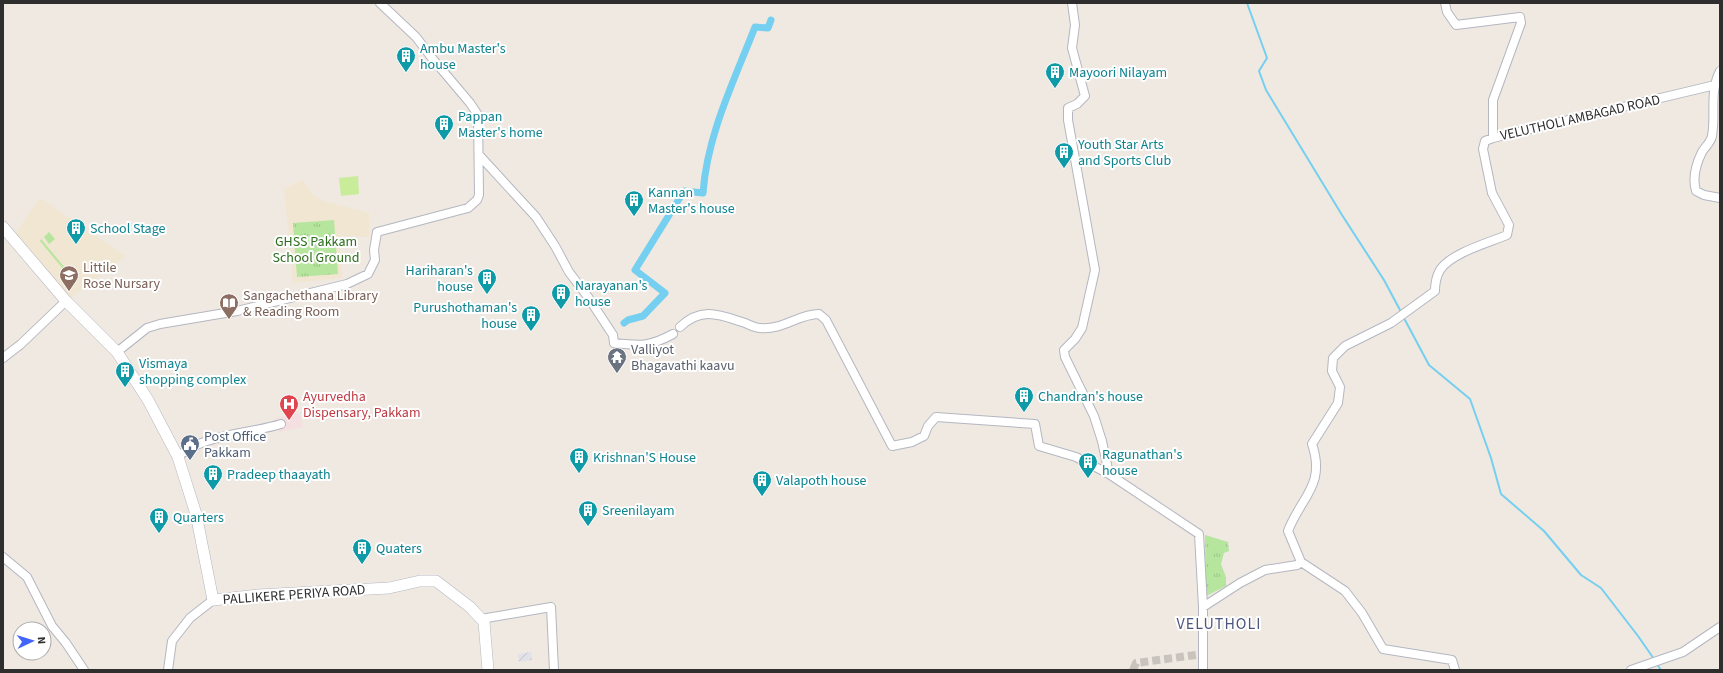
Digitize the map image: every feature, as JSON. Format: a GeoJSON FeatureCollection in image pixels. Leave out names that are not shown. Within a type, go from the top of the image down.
{"type":"FeatureCollection","features":[{"type":"Feature","properties":{"kind":"main road","name":"PALLIKERE PERIYA ROAD"},"geometry":{"type":"LineString","coordinates":[[3,228],[66,301],[117,352],[148,400],[177,456],[196,514],[213,600],[258,595],[389,588],[420,581],[436,581],[470,607],[484,622],[488,670]]}},
{"type":"Feature","properties":{"kind":"street"},"geometry":{"type":"LineString","coordinates":[[117,352],[147,328],[160,324],[237,311],[347,284],[368,274],[375,260],[374,250],[377,232],[468,208],[480,195],[478,115],[470,103],[416,37],[380,3]]}},
{"type":"Feature","properties":{"kind":"street"},"geometry":{"type":"LineString","coordinates":[[1072,3],[1074,25],[1072,48],[1085,96],[1077,104],[1068,108],[1068,120],[1095,270],[1082,328],[1075,339],[1064,350],[1065,357],[1094,416],[1102,441],[1109,474]]}},
{"type":"Feature","properties":{"kind":"street"},"geometry":{"type":"LineString","coordinates":[[1445,3],[1447,12],[1456,25],[1520,17],[1522,23],[1493,100],[1493,138]]}},
{"type":"Feature","properties":{"kind":"street"},"geometry":{"type":"LineString","coordinates":[[1720,71],[1713,96],[1712,138],[1702,152],[1695,168],[1693,182],[1696,191],[1704,195],[1720,198]]}},
{"type":"Feature","properties":{"kind":"street","name":"VELUTHOLI AMBAGAD ROAD"},"geometry":{"type":"LineString","coordinates":[[1301,562],[1288,531],[1291,522],[1302,507],[1312,485],[1317,468],[1316,456],[1312,444],[1338,403],[1340,387],[1332,371],[1333,358],[1345,346],[1391,323],[1435,291],[1436,280],[1441,269],[1453,258],[1507,235],[1510,225],[1492,193],[1483,149],[1485,142],[1493,138],[1715,85]]}},
{"type":"Feature","properties":{"kind":"street"},"geometry":{"type":"LineString","coordinates":[[478,155],[536,217],[556,246],[569,272],[588,297],[613,335],[614,343],[648,345],[658,342],[673,334]]}},
{"type":"Feature","properties":{"kind":"street"},"geometry":{"type":"LineString","coordinates":[[3,358],[21,344],[66,301]]}},
{"type":"Feature","properties":{"kind":"street"},"geometry":{"type":"LineString","coordinates":[[680,327],[686,321],[696,316],[716,314],[760,328],[782,326],[808,314],[819,314],[826,320],[892,446],[912,442],[924,436],[928,426],[936,417],[1035,424],[1039,446],[1076,457],[1109,474],[1199,534],[1203,607],[1203,670]]}},
{"type":"Feature","properties":{"kind":"street"},"geometry":{"type":"LineString","coordinates":[[177,456],[200,444],[217,438],[281,424]]}},
{"type":"Feature","properties":{"kind":"street"},"geometry":{"type":"LineString","coordinates":[[3,557],[27,577],[52,626],[66,643],[84,670]]}},
{"type":"Feature","properties":{"kind":"street"},"geometry":{"type":"LineString","coordinates":[[1203,607],[1240,583],[1265,570],[1297,565],[1301,562],[1345,591],[1362,613],[1383,649],[1452,660],[1455,670]]}},
{"type":"Feature","properties":{"kind":"street"},"geometry":{"type":"LineString","coordinates":[[168,670],[172,641],[190,618],[213,600]]}},
{"type":"Feature","properties":{"kind":"street"},"geometry":{"type":"LineString","coordinates":[[481,619],[551,607],[554,670]]}},
{"type":"Feature","properties":{"kind":"street"},"geometry":{"type":"LineString","coordinates":[[1631,670],[1683,652],[1720,627]]}},
{"type":"Feature","properties":{"kind":"shaded area"},"geometry":{"type":"Polygon","coordinates":[[[303,180],[313,195],[323,201],[369,213],[369,237],[340,236],[342,278],[293,283],[284,189],[303,180]]]}},
{"type":"Feature","properties":{"kind":"shaded area"},"geometry":{"type":"Polygon","coordinates":[[[40,198],[126,256],[70,298],[15,234],[40,198]]]}},
{"type":"Feature","properties":{"kind":"shaded area","name":"Ayurvedha Dispensary, Pakkam"},"geometry":{"type":"Polygon","coordinates":[[[300,413],[303,427],[279,432],[276,418],[300,413]]]}},
{"type":"Feature","properties":{"kind":"shaded area"},"geometry":{"type":"Polygon","coordinates":[[[531,652],[532,660],[519,662],[518,654],[531,652]]]}},
{"type":"Feature","properties":{"kind":"green space"},"geometry":{"type":"Polygon","coordinates":[[[358,176],[359,194],[341,196],[339,178],[358,176]]]}},
{"type":"Feature","properties":{"kind":"green space","name":"GHSS Pakkam School Ground"},"geometry":{"type":"Polygon","coordinates":[[[334,220],[338,274],[297,277],[293,223],[334,220]]]}},
{"type":"Feature","properties":{"kind":"green space"},"geometry":{"type":"Polygon","coordinates":[[[49,232],[55,239],[49,244],[44,237],[49,232]]]}},
{"type":"Feature","properties":{"kind":"green space"},"geometry":{"type":"Polygon","coordinates":[[[41,239],[65,268],[64,270],[40,241],[41,239]]]}},
{"type":"Feature","properties":{"kind":"green space"},"geometry":{"type":"Polygon","coordinates":[[[1205,535],[1228,542],[1229,551],[1224,553],[1221,564],[1226,577],[1226,586],[1206,596],[1205,535]]]}},
{"type":"Feature","properties":{"kind":"waterway"},"geometry":{"type":"LineString","coordinates":[[1247,3],[1267,58],[1259,71],[1266,90],[1342,215],[1384,280],[1400,310]]}},
{"type":"Feature","properties":{"kind":"waterway"},"geometry":{"type":"LineString","coordinates":[[624,323],[628,320],[643,316],[665,293],[635,270],[684,191],[703,193],[710,150],[730,88],[755,27],[768,28],[771,20]]}},
{"type":"Feature","properties":{"kind":"waterway"},"geometry":{"type":"LineString","coordinates":[[1405,320],[1429,365],[1470,399],[1491,458],[1501,494],[1544,531],[1581,575],[1601,588],[1654,659]]}},
{"type":"Feature","properties":{"kind":"waterway"},"geometry":{"type":"LineString","coordinates":[[1656,663],[1661,670]]}},
{"type":"Feature","properties":{"kind":"tunnel"},"geometry":{"type":"LineString","coordinates":[[1133,670],[1136,663],[1203,654]]}},
{"type":"Feature","properties":{"kind":"place","name":"Ambu Master's house"},"geometry":{"type":"Point","coordinates":[406,73]}},
{"type":"Feature","properties":{"kind":"place","name":"Mayoori Nilayam"},"geometry":{"type":"Point","coordinates":[1055,89]}},
{"type":"Feature","properties":{"kind":"place","name":"Pappan Master's home"},"geometry":{"type":"Point","coordinates":[444,141]}},
{"type":"Feature","properties":{"kind":"place","name":"Youth Star Arts and Sports Club"},"geometry":{"type":"Point","coordinates":[1064,169]}},
{"type":"Feature","properties":{"kind":"place","name":"Kannan Master's house"},"geometry":{"type":"Point","coordinates":[634,217]}},
{"type":"Feature","properties":{"kind":"place","name":"School Stage"},"geometry":{"type":"Point","coordinates":[76,245]}},
{"type":"Feature","properties":{"kind":"place","name":"Littile Rose Nursary"},"geometry":{"type":"Point","coordinates":[69,292]}},
{"type":"Feature","properties":{"kind":"place","name":"Hariharan's house"},"geometry":{"type":"Point","coordinates":[487,295]}},
{"type":"Feature","properties":{"kind":"place","name":"Narayanan's house"},"geometry":{"type":"Point","coordinates":[561,310]}},
{"type":"Feature","properties":{"kind":"place","name":"Sangachethana Library & Reading Room"},"geometry":{"type":"Point","coordinates":[229,320]}},
{"type":"Feature","properties":{"kind":"place","name":"Purushothaman's house"},"geometry":{"type":"Point","coordinates":[531,332]}},
{"type":"Feature","properties":{"kind":"place","name":"Valliyot Bhagavathi kaavu"},"geometry":{"type":"Point","coordinates":[617,374]}},
{"type":"Feature","properties":{"kind":"place","name":"Vismaya shopping complex"},"geometry":{"type":"Point","coordinates":[125,388]}},
{"type":"Feature","properties":{"kind":"place","name":"Chandran's house"},"geometry":{"type":"Point","coordinates":[1024,413]}},
{"type":"Feature","properties":{"kind":"place","name":"Ayurvedha Dispensary, Pakkam"},"geometry":{"type":"Point","coordinates":[289,421]}},
{"type":"Feature","properties":{"kind":"place","name":"Post Office Pakkam"},"geometry":{"type":"Point","coordinates":[190,461]}},
{"type":"Feature","properties":{"kind":"place","name":"Krishnan'S House"},"geometry":{"type":"Point","coordinates":[579,474]}},
{"type":"Feature","properties":{"kind":"place","name":"Ragunathan's house"},"geometry":{"type":"Point","coordinates":[1088,479]}},
{"type":"Feature","properties":{"kind":"place","name":"Pradeep thaayath"},"geometry":{"type":"Point","coordinates":[213,491]}},
{"type":"Feature","properties":{"kind":"place","name":"Valapoth house"},"geometry":{"type":"Point","coordinates":[762,497]}},
{"type":"Feature","properties":{"kind":"place","name":"Sreenilayam"},"geometry":{"type":"Point","coordinates":[588,527]}},
{"type":"Feature","properties":{"kind":"place","name":"Quarters"},"geometry":{"type":"Point","coordinates":[159,534]}},
{"type":"Feature","properties":{"kind":"place","name":"Quaters"},"geometry":{"type":"Point","coordinates":[362,565]}},
{"type":"Feature","properties":{"kind":"district","name":"VELUTHOLI"},"geometry":{"type":"Point","coordinates":[1219,623]}}]}
